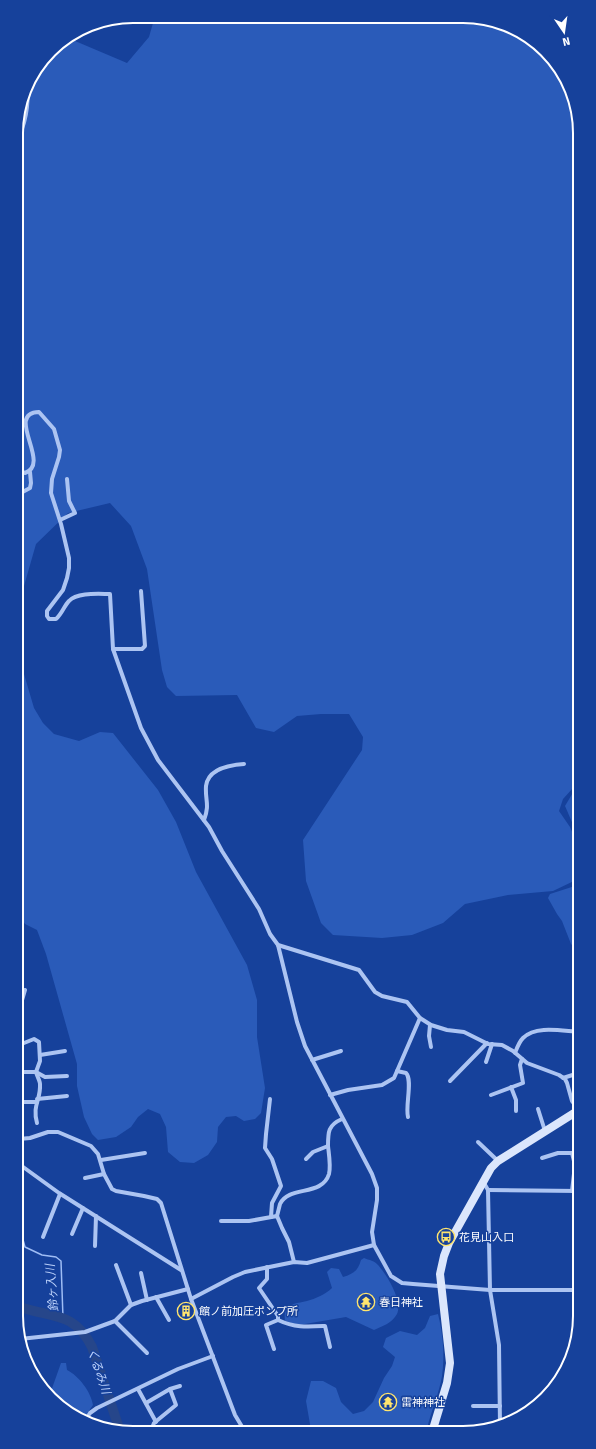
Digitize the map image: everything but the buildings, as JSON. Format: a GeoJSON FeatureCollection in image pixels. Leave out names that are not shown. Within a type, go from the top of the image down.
{"type":"FeatureCollection","features":[{"type":"Feature","properties":{"kind":"street"},"geometry":{"type":"LineString","coordinates":[[23,126],[27,105]]}},
{"type":"Feature","properties":{"kind":"street"},"geometry":{"type":"LineString","coordinates":[[23,492],[30,488],[30,472],[33,468],[34,461],[26,430],[26,422],[28,416],[34,412],[39,412],[54,429],[60,450],[51,485],[51,492],[60,520],[69,568],[63,590],[50,605],[47,611],[47,616],[49,620],[56,619],[71,598],[75,596],[110,594],[113,649],[141,728],[146,740],[158,760],[204,820],[259,909],[270,934],[278,945],[300,1034],[342,1119],[372,1174],[377,1188],[377,1200],[372,1232],[374,1245],[391,1276],[398,1281],[413,1284],[490,1290],[573,1290]]}},
{"type":"Feature","properties":{"kind":"street"},"geometry":{"type":"LineString","coordinates":[[23,472],[30,472]]}},
{"type":"Feature","properties":{"kind":"street"},"geometry":{"type":"LineString","coordinates":[[60,520],[75,513],[69,501],[67,479]]}},
{"type":"Feature","properties":{"kind":"street"},"geometry":{"type":"LineString","coordinates":[[113,649],[142,649],[146,646],[141,591]]}},
{"type":"Feature","properties":{"kind":"street"},"geometry":{"type":"LineString","coordinates":[[204,820],[207,811],[206,790],[208,778],[220,769],[244,764]]}},
{"type":"Feature","properties":{"kind":"street"},"geometry":{"type":"LineString","coordinates":[[278,945],[359,970],[375,992],[382,996],[407,1002],[420,1018],[430,1025],[447,1030],[464,1032],[489,1044],[502,1045],[527,1063],[559,1075],[567,1083],[573,1102]]}},
{"type":"Feature","properties":{"kind":"street"},"geometry":{"type":"LineString","coordinates":[[23,997],[25,990]]}},
{"type":"Feature","properties":{"kind":"street"},"geometry":{"type":"LineString","coordinates":[[330,1095],[348,1090],[382,1085],[394,1078],[420,1018]]}},
{"type":"Feature","properties":{"kind":"street"},"geometry":{"type":"LineString","coordinates":[[430,1025],[429,1036],[431,1048]]}},
{"type":"Feature","properties":{"kind":"street"},"geometry":{"type":"LineString","coordinates":[[515,1053],[519,1042],[528,1034],[549,1030],[573,1032]]}},
{"type":"Feature","properties":{"kind":"street"},"geometry":{"type":"LineString","coordinates":[[23,1043],[34,1039],[39,1042],[40,1061],[36,1072],[40,1084],[35,1112],[37,1123]]}},
{"type":"Feature","properties":{"kind":"street"},"geometry":{"type":"LineString","coordinates":[[486,1062],[489,1044]]}},
{"type":"Feature","properties":{"kind":"street"},"geometry":{"type":"LineString","coordinates":[[450,1081],[489,1044]]}},
{"type":"Feature","properties":{"kind":"street"},"geometry":{"type":"LineString","coordinates":[[40,1055],[65,1051]]}},
{"type":"Feature","properties":{"kind":"street"},"geometry":{"type":"LineString","coordinates":[[312,1060],[341,1051]]}},
{"type":"Feature","properties":{"kind":"street"},"geometry":{"type":"LineString","coordinates":[[492,1095],[523,1083],[520,1065],[522,1059]]}},
{"type":"Feature","properties":{"kind":"street"},"geometry":{"type":"LineString","coordinates":[[397,1071],[406,1073],[409,1078],[407,1108],[408,1117]]}},
{"type":"Feature","properties":{"kind":"street"},"geometry":{"type":"LineString","coordinates":[[23,1072],[36,1072],[45,1077],[68,1076]]}},
{"type":"Feature","properties":{"kind":"street"},"geometry":{"type":"LineString","coordinates":[[563,1078],[573,1074]]}},
{"type":"Feature","properties":{"kind":"street"},"geometry":{"type":"LineString","coordinates":[[511,1087],[516,1100],[516,1111]]}},
{"type":"Feature","properties":{"kind":"street"},"geometry":{"type":"LineString","coordinates":[[23,1102],[67,1096]]}},
{"type":"Feature","properties":{"kind":"street"},"geometry":{"type":"LineString","coordinates":[[270,1099],[265,1148],[272,1159],[281,1186],[272,1203],[271,1217]]}},
{"type":"Feature","properties":{"kind":"street"},"geometry":{"type":"LineString","coordinates":[[538,1109],[545,1132]]}},
{"type":"Feature","properties":{"kind":"street"},"geometry":{"type":"LineString","coordinates":[[434,1426],[447,1383],[450,1363],[440,1274],[444,1256],[491,1168],[498,1161],[573,1114]]}},
{"type":"Feature","properties":{"kind":"street"},"geometry":{"type":"LineString","coordinates":[[294,1262],[289,1242],[277,1216],[280,1204],[289,1195],[315,1188],[326,1179],[329,1174],[330,1160],[328,1133],[335,1122],[342,1119]]}},
{"type":"Feature","properties":{"kind":"street"},"geometry":{"type":"LineString","coordinates":[[23,1139],[48,1132],[58,1132],[91,1146],[101,1160],[108,1184],[116,1191],[157,1199],[161,1203],[191,1299],[235,1415],[242,1426]]}},
{"type":"Feature","properties":{"kind":"street"},"geometry":{"type":"LineString","coordinates":[[478,1142],[498,1161]]}},
{"type":"Feature","properties":{"kind":"street"},"geometry":{"type":"LineString","coordinates":[[306,1159],[313,1152],[328,1146]]}},
{"type":"Feature","properties":{"kind":"street"},"geometry":{"type":"LineString","coordinates":[[101,1160],[145,1153]]}},
{"type":"Feature","properties":{"kind":"street"},"geometry":{"type":"LineString","coordinates":[[542,1158],[558,1153],[572,1153],[573,1159]]}},
{"type":"Feature","properties":{"kind":"street"},"geometry":{"type":"LineString","coordinates":[[23,1167],[60,1194],[181,1270]]}},
{"type":"Feature","properties":{"kind":"street"},"geometry":{"type":"LineString","coordinates":[[85,1178],[104,1174]]}},
{"type":"Feature","properties":{"kind":"street"},"geometry":{"type":"LineString","coordinates":[[488,1190],[572,1191],[573,1178]]}},
{"type":"Feature","properties":{"kind":"street"},"geometry":{"type":"LineString","coordinates":[[483,1181],[488,1190],[490,1290],[499,1345],[500,1419]]}},
{"type":"Feature","properties":{"kind":"street"},"geometry":{"type":"LineString","coordinates":[[43,1237],[60,1194]]}},
{"type":"Feature","properties":{"kind":"street"},"geometry":{"type":"LineString","coordinates":[[72,1234],[83,1208]]}},
{"type":"Feature","properties":{"kind":"street"},"geometry":{"type":"LineString","coordinates":[[95,1246],[96,1216]]}},
{"type":"Feature","properties":{"kind":"street"},"geometry":{"type":"LineString","coordinates":[[221,1221],[249,1221],[277,1216]]}},
{"type":"Feature","properties":{"kind":"street"},"geometry":{"type":"LineString","coordinates":[[191,1299],[245,1272],[294,1262],[307,1263],[374,1245]]}},
{"type":"Feature","properties":{"kind":"street"},"geometry":{"type":"LineString","coordinates":[[116,1265],[131,1305]]}},
{"type":"Feature","properties":{"kind":"street"},"geometry":{"type":"LineString","coordinates":[[267,1267],[268,1280],[259,1288],[278,1316],[278,1320]]}},
{"type":"Feature","properties":{"kind":"street"},"geometry":{"type":"LineString","coordinates":[[141,1273],[147,1300]]}},
{"type":"Feature","properties":{"kind":"street"},"geometry":{"type":"LineString","coordinates":[[26,1338],[85,1332],[115,1320],[131,1305],[188,1289]]}},
{"type":"Feature","properties":{"kind":"street"},"geometry":{"type":"LineString","coordinates":[[156,1297],[169,1320]]}},
{"type":"Feature","properties":{"kind":"street"},"geometry":{"type":"LineString","coordinates":[[115,1320],[148,1353]]}},
{"type":"Feature","properties":{"kind":"street"},"geometry":{"type":"LineString","coordinates":[[274,1349],[266,1325],[278,1320],[290,1325],[311,1327],[325,1326],[330,1347]]}},
{"type":"Feature","properties":{"kind":"street"},"geometry":{"type":"LineString","coordinates":[[88,1417],[94,1410],[105,1404],[178,1369],[213,1356]]}},
{"type":"Feature","properties":{"kind":"street"},"geometry":{"type":"LineString","coordinates":[[146,1402],[170,1389],[180,1386]]}},
{"type":"Feature","properties":{"kind":"street"},"geometry":{"type":"LineString","coordinates":[[138,1389],[156,1422]]}},
{"type":"Feature","properties":{"kind":"street"},"geometry":{"type":"LineString","coordinates":[[154,1426],[156,1422],[176,1405],[170,1389]]}},
{"type":"Feature","properties":{"kind":"street"},"geometry":{"type":"LineString","coordinates":[[473,1406],[500,1406]]}},
{"type":"Feature","properties":{"kind":"shaded area"},"geometry":{"type":"Polygon","coordinates":[[[153,23],[463,23],[484,25],[512,34],[536,50],[546,60],[562,84],[569,105],[573,133],[573,788],[563,799],[559,811],[573,834],[573,881],[553,891],[508,895],[465,904],[443,923],[412,935],[382,938],[333,935],[321,923],[306,881],[303,840],[362,750],[363,737],[349,714],[297,716],[274,732],[256,728],[237,695],[176,696],[167,687],[162,670],[147,569],[131,526],[110,503],[68,513],[36,544],[23,590],[24,119],[34,84],[50,60],[60,50],[74,41],[127,63],[149,37],[153,23]]]}},
{"type":"Feature","properties":{"kind":"shaded area"},"geometry":{"type":"Polygon","coordinates":[[[23,667],[34,708],[43,723],[54,734],[79,741],[100,732],[113,733],[158,790],[176,822],[196,872],[247,965],[257,1000],[257,1037],[265,1088],[261,1113],[255,1119],[244,1121],[236,1116],[226,1117],[218,1127],[217,1142],[208,1155],[194,1163],[180,1162],[168,1152],[166,1127],[160,1114],[148,1109],[138,1117],[131,1127],[116,1137],[98,1140],[92,1134],[84,1117],[77,1086],[77,1064],[46,954],[37,930],[25,924],[23,921],[23,667]]]}},
{"type":"Feature","properties":{"kind":"shaded area"},"geometry":{"type":"Polygon","coordinates":[[[573,792],[573,824],[565,806],[573,792]]]}},
{"type":"Feature","properties":{"kind":"shaded area"},"geometry":{"type":"Polygon","coordinates":[[[573,887],[573,946],[562,921],[548,898],[550,894],[573,887]]]}},
{"type":"Feature","properties":{"kind":"shaded area"},"geometry":{"type":"Polygon","coordinates":[[[364,1258],[378,1265],[390,1281],[396,1295],[398,1302],[397,1314],[390,1322],[374,1330],[346,1317],[299,1325],[285,1321],[287,1308],[293,1304],[317,1298],[332,1288],[327,1272],[331,1268],[339,1269],[343,1277],[350,1275],[355,1272],[361,1260],[364,1258]]]}},
{"type":"Feature","properties":{"kind":"shaded area"},"geometry":{"type":"Polygon","coordinates":[[[438,1314],[443,1345],[443,1368],[439,1389],[428,1426],[310,1426],[306,1401],[311,1381],[323,1381],[336,1388],[341,1402],[353,1414],[364,1411],[373,1402],[384,1378],[392,1366],[395,1357],[383,1347],[386,1338],[400,1331],[417,1335],[425,1328],[430,1316],[438,1314]]]}},
{"type":"Feature","properties":{"kind":"shaded area"},"geometry":{"type":"Polygon","coordinates":[[[61,1363],[66,1363],[67,1370],[80,1380],[87,1390],[93,1405],[86,1416],[60,1399],[51,1390],[61,1363]]]}},
{"type":"Feature","properties":{"kind":"waterway","name":"鈴ヶ入川"},"geometry":{"type":"LineString","coordinates":[[23,1240],[25,1247],[42,1255],[56,1257],[61,1261],[63,1318]]}},
{"type":"Feature","properties":{"kind":"waterway","name":"くるみ川"},"geometry":{"type":"LineString","coordinates":[[23,1308],[70,1321],[85,1335],[92,1347],[118,1425]]}},
{"type":"Feature","properties":{"kind":"place","name":"花見山入口"},"geometry":{"type":"Point","coordinates":[446,1237]}},
{"type":"Feature","properties":{"kind":"place","name":"春日神社"},"geometry":{"type":"Point","coordinates":[366,1302]}},
{"type":"Feature","properties":{"kind":"place","name":"館ノ前加圧ポンプ所"},"geometry":{"type":"Point","coordinates":[186,1311]}},
{"type":"Feature","properties":{"kind":"place","name":"雷神神社"},"geometry":{"type":"Point","coordinates":[388,1402]}}]}
